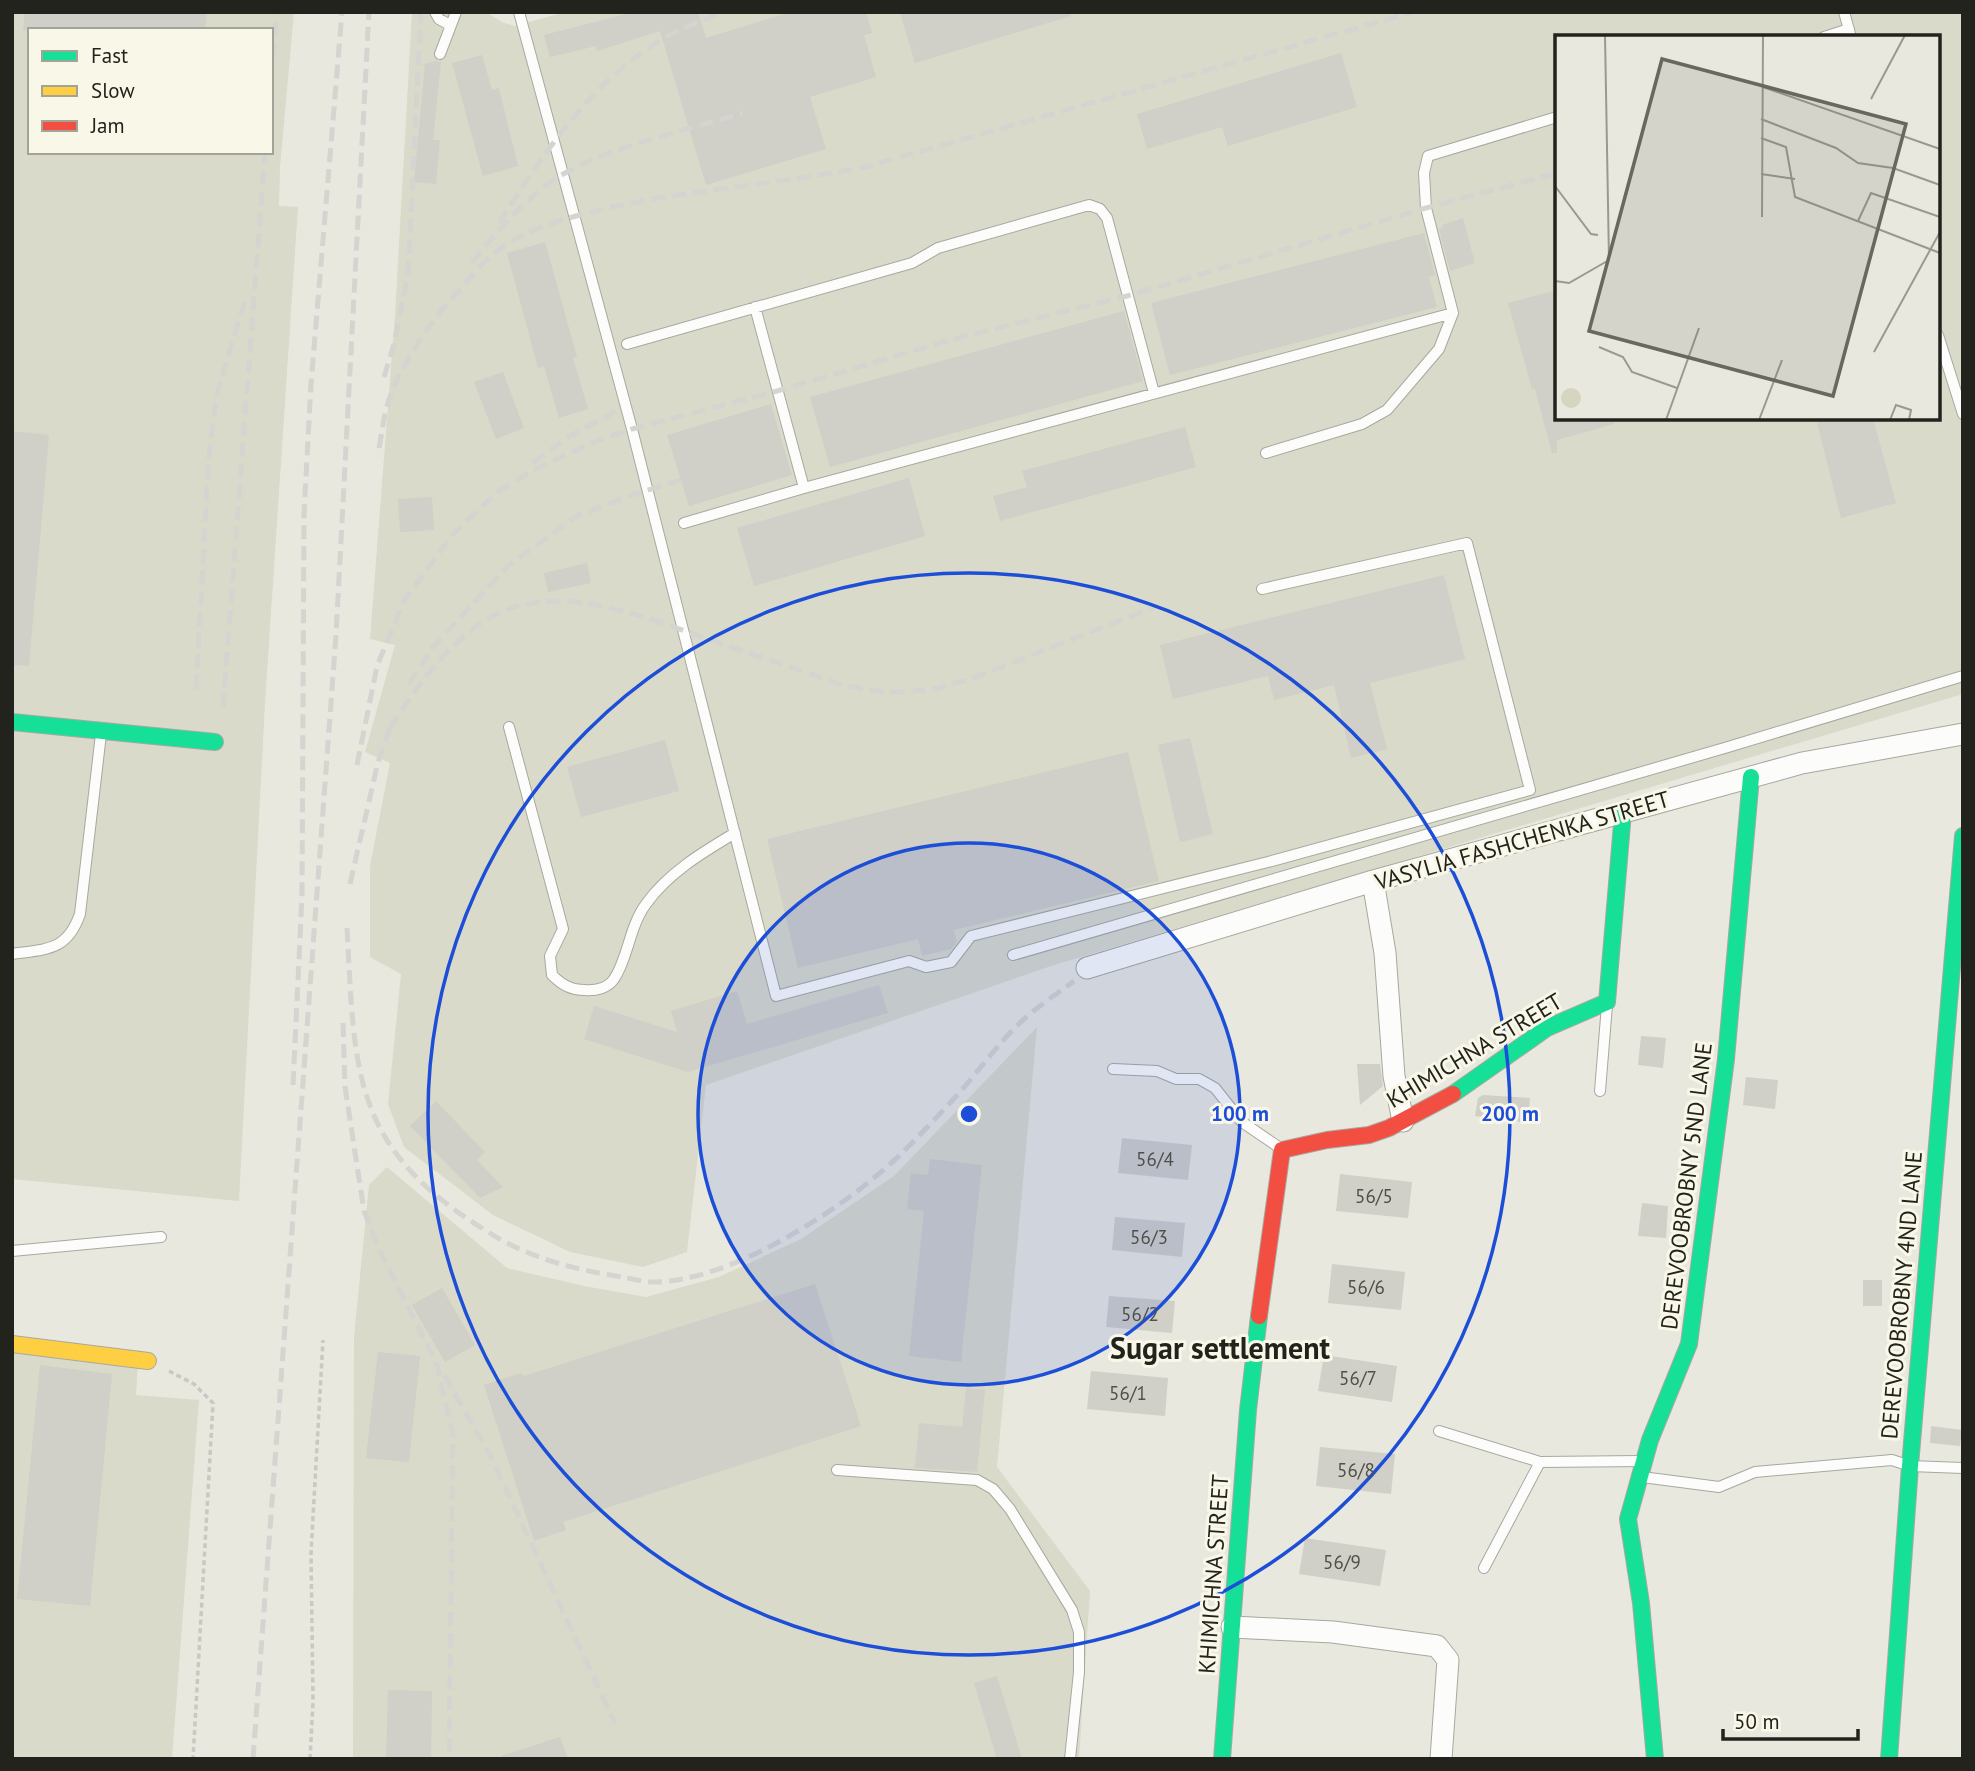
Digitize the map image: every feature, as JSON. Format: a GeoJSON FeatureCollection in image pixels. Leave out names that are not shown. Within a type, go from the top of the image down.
{"type":"FeatureCollection","features":[{"type":"Feature","properties":{"kind":"street"},"geometry":{"type":"LineString","coordinates":[[12,722],[215,742]]}},
{"type":"Feature","properties":{"kind":"street","name":"VASYLIA FASHCHENKA STREET"},"geometry":{"type":"LineString","coordinates":[[1087,968],[1373,881],[1802,762],[1963,734]]}},
{"type":"Feature","properties":{"kind":"street","name":"DEREVOOBROBNY 5ND LANE"},"geometry":{"type":"LineString","coordinates":[[1655,1759],[1642,1603],[1628,1519],[1650,1440],[1689,1344],[1726,1059],[1751,777]]}},
{"type":"Feature","properties":{"kind":"street"},"geometry":{"type":"LineString","coordinates":[[1607,1002],[1623,812]]}},
{"type":"Feature","properties":{"kind":"street","name":"DEREVOOBROBNY 4ND LANE"},"geometry":{"type":"LineString","coordinates":[[1889,1759],[1910,1465],[1963,836]]}},
{"type":"Feature","properties":{"kind":"street"},"geometry":{"type":"LineString","coordinates":[[1373,881],[1385,953],[1394,1076],[1403,1121]]}},
{"type":"Feature","properties":{"kind":"street","name":"KHIMICHNA STREET"},"geometry":{"type":"LineString","coordinates":[[1222,1759],[1248,1410],[1265,1258],[1282,1150],[1327,1140],[1369,1135],[1403,1121],[1449,1097],[1547,1028],[1607,1002]]}},
{"type":"Feature","properties":{"kind":"street"},"geometry":{"type":"LineString","coordinates":[[12,1344],[148,1361]]}},
{"type":"Feature","properties":{"kind":"street"},"geometry":{"type":"LineString","coordinates":[[1232,1627],[1334,1632],[1437,1646],[1448,1660],[1441,1759]]}},
{"type":"Feature","properties":{"kind":"lane"},"geometry":{"type":"LineString","coordinates":[[435,12],[439,19],[450,24]]}},
{"type":"Feature","properties":{"kind":"lane"},"geometry":{"type":"LineString","coordinates":[[440,54],[456,12]]}},
{"type":"Feature","properties":{"kind":"lane"},"geometry":{"type":"LineString","coordinates":[[519,12],[622,391],[776,996],[909,961],[926,967],[951,962],[971,936],[1268,862],[1530,790],[1467,543],[1262,589]]}},
{"type":"Feature","properties":{"kind":"lane"},"geometry":{"type":"LineString","coordinates":[[1844,12],[1850,33]]}},
{"type":"Feature","properties":{"kind":"lane"},"geometry":{"type":"LineString","coordinates":[[1266,453],[1362,424],[1387,410],[1439,349],[1453,313],[1426,208],[1424,173],[1428,156],[1555,118]]}},
{"type":"Feature","properties":{"kind":"lane"},"geometry":{"type":"LineString","coordinates":[[627,344],[912,263],[938,248],[1089,205],[1100,209],[1107,218],[1154,393]]}},
{"type":"Feature","properties":{"kind":"lane"},"geometry":{"type":"LineString","coordinates":[[755,307],[804,488]]}},
{"type":"Feature","properties":{"kind":"lane"},"geometry":{"type":"LineString","coordinates":[[684,523],[804,488],[1453,313]]}},
{"type":"Feature","properties":{"kind":"lane"},"geometry":{"type":"LineString","coordinates":[[1940,341],[1963,414]]}},
{"type":"Feature","properties":{"kind":"lane"},"geometry":{"type":"LineString","coordinates":[[1013,955],[1963,676]]}},
{"type":"Feature","properties":{"kind":"lane"},"geometry":{"type":"LineString","coordinates":[[509,727],[563,929],[550,956],[552,975],[562,985],[597,991],[613,980],[629,938],[647,902],[691,860],[735,833]]}},
{"type":"Feature","properties":{"kind":"lane"},"geometry":{"type":"LineString","coordinates":[[12,954],[44,949],[63,942],[74,933],[80,914],[102,731]]}},
{"type":"Feature","properties":{"kind":"lane"},"geometry":{"type":"LineString","coordinates":[[1600,1091],[1607,1002]]}},
{"type":"Feature","properties":{"kind":"lane"},"geometry":{"type":"LineString","coordinates":[[1113,1069],[1157,1070],[1176,1079],[1199,1079],[1215,1088],[1242,1122],[1282,1150]]}},
{"type":"Feature","properties":{"kind":"lane"},"geometry":{"type":"LineString","coordinates":[[12,1251],[161,1237]]}},
{"type":"Feature","properties":{"kind":"lane"},"geometry":{"type":"LineString","coordinates":[[1439,1431],[1540,1462],[1642,1469],[1720,1487],[1755,1472],[1892,1460],[1910,1465],[1963,1468]]}},
{"type":"Feature","properties":{"kind":"lane"},"geometry":{"type":"LineString","coordinates":[[1483,1568],[1540,1462]]}},
{"type":"Feature","properties":{"kind":"lane"},"geometry":{"type":"LineString","coordinates":[[837,1470],[977,1480],[993,1489],[1010,1509],[1072,1611],[1079,1632],[1079,1672],[1070,1759]]}},
{"type":"Feature","properties":{"kind":"path"},"geometry":{"type":"LineString","coordinates":[[310,1759],[313,1702],[312,1553],[323,1340]]}},
{"type":"Feature","properties":{"kind":"path"},"geometry":{"type":"LineString","coordinates":[[148,1361],[194,1384],[213,1404],[193,1759]]}},
{"type":"Feature","properties":{"kind":"shaded area"},"geometry":{"type":"Polygon","coordinates":[[[12,12],[294,12],[279,206],[298,207],[265,703],[239,1201],[12,1179],[12,12]]]}},
{"type":"Feature","properties":{"kind":"shaded area"},"geometry":{"type":"Polygon","coordinates":[[[412,12],[486,12],[514,26],[566,12],[1963,12],[1963,694],[1054,965],[706,1085],[687,1252],[643,1267],[570,1252],[493,1215],[404,1147],[388,1104],[401,974],[370,957],[370,866],[390,763],[365,752],[395,645],[370,639],[395,315],[412,12]]]}},
{"type":"Feature","properties":{"kind":"shaded area"},"geometry":{"type":"Polygon","coordinates":[[[1037,1027],[997,1467],[1090,1591],[1079,1759],[353,1759],[354,1337],[369,1185],[387,1167],[507,1268],[646,1297],[719,1277],[801,1239],[894,1176],[1037,1027]]]}},
{"type":"Feature","properties":{"kind":"shaded area"},"geometry":{"type":"Polygon","coordinates":[[[12,1353],[138,1363],[136,1395],[199,1400],[172,1759],[12,1759],[12,1353]]]}},
{"type":"Feature","properties":{"kind":"building"},"geometry":{"type":"Polygon","coordinates":[[[25,12],[207,12],[205,28],[23,30],[25,12]]]}},
{"type":"Feature","properties":{"kind":"building"},"geometry":{"type":"Polygon","coordinates":[[[634,12],[698,12],[706,38],[791,12],[866,12],[872,33],[864,35],[876,77],[810,97],[826,149],[706,185],[660,31],[597,51],[596,46],[550,57],[544,35],[634,12]]]}},
{"type":"Feature","properties":{"kind":"building"},"geometry":{"type":"Polygon","coordinates":[[[900,12],[1070,12],[1071,16],[915,63],[900,12]]]}},
{"type":"Feature","properties":{"kind":"building"},"geometry":{"type":"Polygon","coordinates":[[[1341,53],[1357,107],[1228,146],[1222,127],[1147,149],[1137,114],[1341,53]]]}},
{"type":"Feature","properties":{"kind":"building"},"geometry":{"type":"Polygon","coordinates":[[[482,55],[492,90],[499,88],[518,166],[483,176],[452,63],[482,55]]]}},
{"type":"Feature","properties":{"kind":"building"},"geometry":{"type":"Polygon","coordinates":[[[441,62],[433,140],[440,140],[436,184],[414,182],[425,64],[441,62]]]}},
{"type":"Feature","properties":{"kind":"building"},"geometry":{"type":"Polygon","coordinates":[[[1463,218],[1475,263],[1450,271],[1439,229],[1443,228],[1442,225],[1463,218]]]}},
{"type":"Feature","properties":{"kind":"building"},"geometry":{"type":"Polygon","coordinates":[[[1424,233],[1435,275],[1429,277],[1437,307],[1170,375],[1151,303],[1424,233]]]}},
{"type":"Feature","properties":{"kind":"building"},"geometry":{"type":"Polygon","coordinates":[[[545,242],[577,357],[573,358],[588,409],[559,418],[544,366],[538,368],[507,253],[545,242]]]}},
{"type":"Feature","properties":{"kind":"building"},"geometry":{"type":"Polygon","coordinates":[[[1555,291],[1555,420],[1614,420],[1614,424],[1557,440],[1557,453],[1552,453],[1508,303],[1555,291]]]}},
{"type":"Feature","properties":{"kind":"building"},"geometry":{"type":"Polygon","coordinates":[[[1124,311],[1143,381],[830,467],[810,397],[1124,311]]]}},
{"type":"Feature","properties":{"kind":"building"},"geometry":{"type":"Polygon","coordinates":[[[503,372],[524,428],[496,439],[474,382],[503,372]]]}},
{"type":"Feature","properties":{"kind":"building"},"geometry":{"type":"Polygon","coordinates":[[[771,404],[792,475],[689,506],[667,435],[771,404]]]}},
{"type":"Feature","properties":{"kind":"building"},"geometry":{"type":"Polygon","coordinates":[[[1816,420],[1874,420],[1896,503],[1841,518],[1816,420]]]}},
{"type":"Feature","properties":{"kind":"building"},"geometry":{"type":"Polygon","coordinates":[[[1185,427],[1196,467],[1000,521],[993,496],[1027,487],[1022,471],[1185,427]]]}},
{"type":"Feature","properties":{"kind":"building"},"geometry":{"type":"Polygon","coordinates":[[[12,431],[49,435],[29,666],[12,665],[12,431]]]}},
{"type":"Feature","properties":{"kind":"building"},"geometry":{"type":"Polygon","coordinates":[[[909,478],[925,536],[754,586],[737,528],[909,478]]]}},
{"type":"Feature","properties":{"kind":"building"},"geometry":{"type":"Polygon","coordinates":[[[432,497],[434,530],[400,532],[398,499],[432,497]]]}},
{"type":"Feature","properties":{"kind":"building"},"geometry":{"type":"Polygon","coordinates":[[[587,563],[591,583],[548,592],[544,573],[587,563]]]}},
{"type":"Feature","properties":{"kind":"building"},"geometry":{"type":"Polygon","coordinates":[[[1444,575],[1465,659],[1370,683],[1387,749],[1351,758],[1334,685],[1274,700],[1268,676],[1173,699],[1160,645],[1444,575]]]}},
{"type":"Feature","properties":{"kind":"building"},"geometry":{"type":"Polygon","coordinates":[[[1190,738],[1213,834],[1180,842],[1158,745],[1190,738]]]}},
{"type":"Feature","properties":{"kind":"building"},"geometry":{"type":"Polygon","coordinates":[[[665,740],[679,791],[581,817],[567,767],[665,740]]]}},
{"type":"Feature","properties":{"kind":"building"},"geometry":{"type":"Polygon","coordinates":[[[1128,752],[1159,881],[954,930],[957,942],[951,949],[922,956],[918,939],[798,968],[767,839],[1128,752]]]}},
{"type":"Feature","properties":{"kind":"building"},"geometry":{"type":"Polygon","coordinates":[[[879,985],[888,1013],[688,1072],[584,1039],[594,1006],[677,1032],[671,1011],[737,991],[747,1024],[879,985]]]}},
{"type":"Feature","properties":{"kind":"building"},"geometry":{"type":"Polygon","coordinates":[[[1641,1036],[1666,1038],[1663,1068],[1638,1065],[1641,1036]]]}},
{"type":"Feature","properties":{"kind":"building"},"geometry":{"type":"Polygon","coordinates":[[[1357,1064],[1380,1064],[1383,1086],[1360,1105],[1357,1064]]]}},
{"type":"Feature","properties":{"kind":"building"},"geometry":{"type":"Polygon","coordinates":[[[1746,1077],[1778,1080],[1775,1109],[1743,1105],[1746,1077]]]}},
{"type":"Feature","properties":{"kind":"building"},"geometry":{"type":"Polygon","coordinates":[[[1483,1095],[1530,1098],[1528,1123],[1475,1116],[1478,1098],[1483,1095]]]}},
{"type":"Feature","properties":{"kind":"building"},"geometry":{"type":"Polygon","coordinates":[[[436,1101],[485,1152],[477,1160],[503,1187],[480,1198],[410,1126],[436,1101]]]}},
{"type":"Feature","properties":{"kind":"building"},"geometry":{"type":"Polygon","coordinates":[[[1122,1138],[1192,1145],[1188,1180],[1118,1173],[1122,1138]]]}},
{"type":"Feature","properties":{"kind":"building"},"geometry":{"type":"Polygon","coordinates":[[[930,1159],[982,1165],[961,1362],[909,1356],[924,1211],[907,1209],[911,1173],[928,1175],[930,1159]]]}},
{"type":"Feature","properties":{"kind":"building"},"geometry":{"type":"Polygon","coordinates":[[[1340,1174],[1412,1182],[1408,1218],[1336,1211],[1340,1174]]]}},
{"type":"Feature","properties":{"kind":"building"},"geometry":{"type":"Polygon","coordinates":[[[1642,1203],[1668,1206],[1666,1238],[1638,1236],[1642,1203]]]}},
{"type":"Feature","properties":{"kind":"building"},"geometry":{"type":"Polygon","coordinates":[[[1115,1217],[1185,1223],[1182,1257],[1112,1250],[1115,1217]]]}},
{"type":"Feature","properties":{"kind":"building"},"geometry":{"type":"Polygon","coordinates":[[[1332,1264],[1405,1272],[1401,1310],[1328,1303],[1332,1264]]]}},
{"type":"Feature","properties":{"kind":"building"},"geometry":{"type":"Polygon","coordinates":[[[1863,1280],[1882,1280],[1882,1306],[1863,1306],[1863,1280]]]}},
{"type":"Feature","properties":{"kind":"building"},"geometry":{"type":"Polygon","coordinates":[[[815,1284],[861,1426],[563,1522],[566,1530],[534,1541],[484,1385],[518,1374],[524,1376],[815,1284]]]}},
{"type":"Feature","properties":{"kind":"building"},"geometry":{"type":"Polygon","coordinates":[[[442,1288],[475,1345],[445,1362],[412,1305],[442,1288]]]}},
{"type":"Feature","properties":{"kind":"building"},"geometry":{"type":"Polygon","coordinates":[[[1109,1296],[1175,1301],[1172,1333],[1106,1327],[1109,1296]]]}},
{"type":"Feature","properties":{"kind":"building"},"geometry":{"type":"Polygon","coordinates":[[[378,1352],[420,1356],[409,1462],[366,1458],[378,1352]]]}},
{"type":"Feature","properties":{"kind":"building"},"geometry":{"type":"Polygon","coordinates":[[[1324,1355],[1397,1366],[1392,1402],[1318,1391],[1324,1355]]]}},
{"type":"Feature","properties":{"kind":"building"},"geometry":{"type":"Polygon","coordinates":[[[40,1365],[112,1374],[90,1606],[17,1599],[40,1365]]]}},
{"type":"Feature","properties":{"kind":"building"},"geometry":{"type":"Polygon","coordinates":[[[1091,1371],[1168,1378],[1165,1416],[1087,1409],[1091,1371]]]}},
{"type":"Feature","properties":{"kind":"building"},"geometry":{"type":"Polygon","coordinates":[[[966,1388],[985,1390],[977,1472],[915,1468],[919,1423],[962,1427],[966,1388]]]}},
{"type":"Feature","properties":{"kind":"building"},"geometry":{"type":"Polygon","coordinates":[[[1931,1426],[1962,1430],[1960,1446],[1930,1443],[1931,1426]]]}},
{"type":"Feature","properties":{"kind":"building"},"geometry":{"type":"Polygon","coordinates":[[[1320,1447],[1395,1454],[1391,1494],[1316,1486],[1320,1447]]]}},
{"type":"Feature","properties":{"kind":"building"},"geometry":{"type":"Polygon","coordinates":[[[1305,1538],[1386,1550],[1380,1586],[1299,1574],[1305,1538]]]}},
{"type":"Feature","properties":{"kind":"building"},"geometry":{"type":"Polygon","coordinates":[[[997,1676],[1022,1759],[997,1759],[974,1683],[997,1676]]]}},
{"type":"Feature","properties":{"kind":"building"},"geometry":{"type":"Polygon","coordinates":[[[388,1690],[432,1691],[431,1759],[386,1759],[388,1690]]]}},
{"type":"Feature","properties":{"kind":"building"},"geometry":{"type":"Polygon","coordinates":[[[560,1737],[568,1759],[502,1759],[501,1756],[560,1737]]]}},
{"type":"Feature","properties":{"kind":"railway"},"geometry":{"type":"LineString","coordinates":[[273,55],[277,12]]}},
{"type":"Feature","properties":{"kind":"railway"},"geometry":{"type":"LineString","coordinates":[[293,1085],[302,896],[304,513],[311,384],[342,12]]}},
{"type":"Feature","properties":{"kind":"railway"},"geometry":{"type":"LineString","coordinates":[[253,1759],[336,635],[369,12]]}},
{"type":"Feature","properties":{"kind":"railway"},"geometry":{"type":"LineString","coordinates":[[384,377],[394,344],[408,275],[421,12]]}},
{"type":"Feature","properties":{"kind":"railway"},"geometry":{"type":"LineString","coordinates":[[499,223],[548,150],[585,104],[606,83],[659,41],[724,12]]}},
{"type":"Feature","properties":{"kind":"railway"},"geometry":{"type":"LineString","coordinates":[[379,448],[392,391],[425,332],[491,256],[517,238],[540,228],[588,213],[657,198],[865,167],[1413,12]]}},
{"type":"Feature","properties":{"kind":"railway"},"geometry":{"type":"LineString","coordinates":[[472,263],[514,214],[540,190],[565,173],[629,146],[743,113]]}},
{"type":"Feature","properties":{"kind":"railway"},"geometry":{"type":"LineString","coordinates":[[223,708],[265,154]]}},
{"type":"Feature","properties":{"kind":"railway"},"geometry":{"type":"LineString","coordinates":[[498,492],[559,458],[632,429],[777,391],[954,339],[1127,296],[1426,208],[1555,174]]}},
{"type":"Feature","properties":{"kind":"railway"},"geometry":{"type":"LineString","coordinates":[[196,689],[209,453],[218,389],[246,298]]}},
{"type":"Feature","properties":{"kind":"railway"},"geometry":{"type":"LineString","coordinates":[[533,463],[565,439],[616,411]]}},
{"type":"Feature","properties":{"kind":"railway"},"geometry":{"type":"LineString","coordinates":[[409,684],[433,647],[509,565],[577,516],[681,480]]}},
{"type":"Feature","properties":{"kind":"railway"},"geometry":{"type":"LineString","coordinates":[[357,765],[377,666],[404,601],[452,535],[503,487]]}},
{"type":"Feature","properties":{"kind":"railway"},"geometry":{"type":"LineString","coordinates":[[390,728],[434,667],[459,640],[489,618],[516,607],[544,602],[603,606],[662,623],[842,685],[876,691],[906,692],[934,689],[971,679],[1154,607]]}},
{"type":"Feature","properties":{"kind":"railway"},"geometry":{"type":"LineString","coordinates":[[350,884],[378,762],[393,719]]}},
{"type":"Feature","properties":{"kind":"railway"},"geometry":{"type":"LineString","coordinates":[[347,928],[353,1025],[359,1066],[369,1103],[385,1137],[409,1170],[443,1201],[488,1232],[520,1249],[570,1267],[651,1282],[686,1278],[719,1269],[787,1238],[820,1218],[878,1175],[901,1154],[1023,1020],[1074,981]]}},
{"type":"Feature","properties":{"kind":"railway"},"geometry":{"type":"LineString","coordinates":[[343,1023],[345,1087],[364,1211],[379,1249],[436,1362],[453,1435],[449,1759]]}},
{"type":"Feature","properties":{"kind":"railway"},"geometry":{"type":"LineString","coordinates":[[444,1375],[489,1453],[615,1723]]}},
{"type":"Feature","properties":{"kind":"traffic: fast"},"geometry":{"type":"LineString","coordinates":[[12,722],[215,742]]}},
{"type":"Feature","properties":{"kind":"traffic: fast"},"geometry":{"type":"LineString","coordinates":[[1655,1759],[1641,1603],[1628,1519],[1650,1440],[1689,1344],[1726,1059],[1751,777]]}},
{"type":"Feature","properties":{"kind":"traffic: fast"},"geometry":{"type":"LineString","coordinates":[[1453,1094],[1547,1028],[1607,1002],[1623,812]]}},
{"type":"Feature","properties":{"kind":"traffic: fast"},"geometry":{"type":"LineString","coordinates":[[1889,1759],[1910,1466],[1963,836]]}},
{"type":"Feature","properties":{"kind":"traffic: fast"},"geometry":{"type":"LineString","coordinates":[[1222,1759],[1248,1410],[1259,1316]]}},
{"type":"Feature","properties":{"kind":"traffic: slow"},"geometry":{"type":"LineString","coordinates":[[12,1344],[148,1361]]}},
{"type":"Feature","properties":{"kind":"traffic: jam"},"geometry":{"type":"LineString","coordinates":[[1259,1316],[1282,1150],[1327,1140],[1369,1135],[1389,1128],[1453,1094]]}},
{"type":"Feature","properties":{"kind":"district","name":"Sugar settlement"},"geometry":{"type":"Point","coordinates":[1220,1347]}}]}
